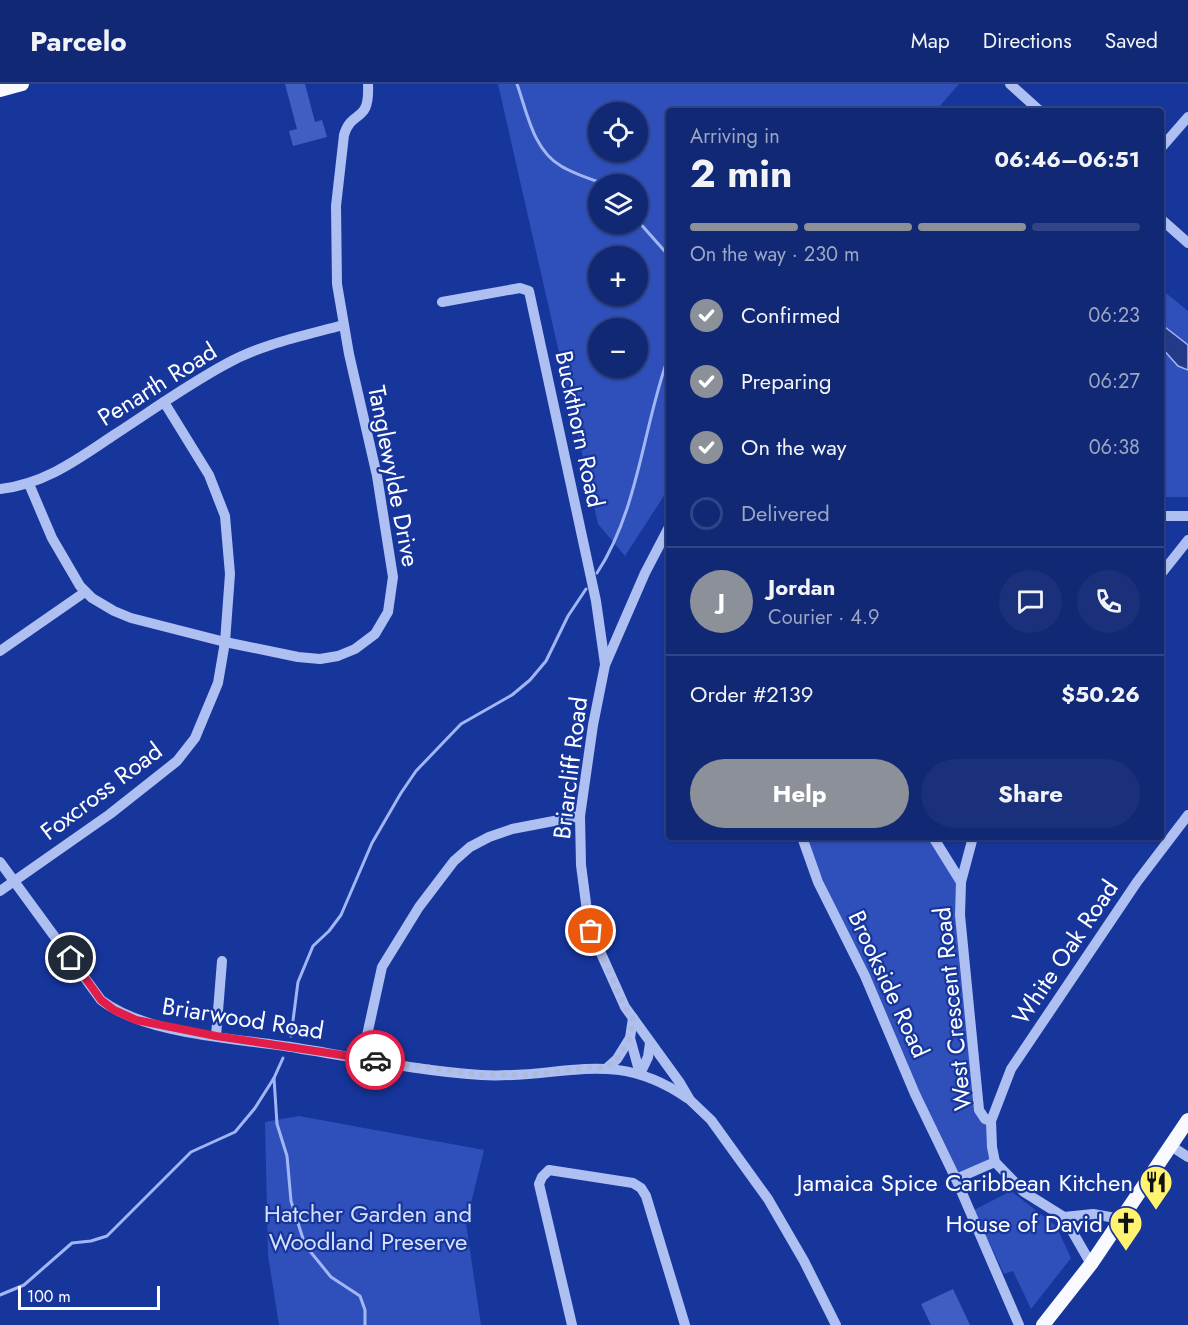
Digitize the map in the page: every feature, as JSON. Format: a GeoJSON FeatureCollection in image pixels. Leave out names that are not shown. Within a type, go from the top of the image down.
{"type":"FeatureCollection","features":[{"type":"Feature","properties":{"kind":"main road"},"geometry":{"type":"LineString","coordinates":[[0,90],[22,84]]}},
{"type":"Feature","properties":{"kind":"main road"},"geometry":{"type":"LineString","coordinates":[[1043,1325],[1091,1264],[1188,1120]]}},
{"type":"Feature","properties":{"kind":"street","name":"Tanglewylde Drive"},"geometry":{"type":"LineString","coordinates":[[29,484],[52,538],[85,592],[114,611],[131,618],[225,642],[298,657],[329,658],[346,653],[375,634],[388,612],[393,589],[392,566],[377,477],[343,325],[335,258],[339,167],[345,130],[368,105],[368,84]]}},
{"type":"Feature","properties":{"kind":"street"},"geometry":{"type":"LineString","coordinates":[[1010,84],[1037,108]]}},
{"type":"Feature","properties":{"kind":"street"},"geometry":{"type":"LineString","coordinates":[[1164,145],[1188,117]]}},
{"type":"Feature","properties":{"kind":"street"},"geometry":{"type":"LineString","coordinates":[[1164,222],[1188,243]]}},
{"type":"Feature","properties":{"kind":"street","name":"Buckthorn Road"},"geometry":{"type":"LineString","coordinates":[[442,302],[520,288],[529,291],[596,601],[605,665]]}},
{"type":"Feature","properties":{"kind":"street","name":"Penarth Road"},"geometry":{"type":"LineString","coordinates":[[0,489],[29,484],[63,469],[212,372],[253,351],[343,325]]}},
{"type":"Feature","properties":{"kind":"street","name":"Foxcross Road"},"geometry":{"type":"LineString","coordinates":[[0,891],[110,814],[177,761],[195,738],[219,683],[225,642],[230,574],[225,516],[209,475],[164,402]]}},
{"type":"Feature","properties":{"kind":"street"},"geometry":{"type":"LineString","coordinates":[[1164,516],[1188,516]]}},
{"type":"Feature","properties":{"kind":"street","name":"Briarcliff Road"},"geometry":{"type":"LineString","coordinates":[[666,533],[645,573],[605,665],[593,725],[580,816],[581,874],[591,931],[625,1007],[690,1100],[711,1120],[768,1199],[804,1261],[836,1325]]}},
{"type":"Feature","properties":{"kind":"street"},"geometry":{"type":"LineString","coordinates":[[1164,570],[1188,540]]}},
{"type":"Feature","properties":{"kind":"street"},"geometry":{"type":"LineString","coordinates":[[0,651],[85,592]]}},
{"type":"Feature","properties":{"kind":"street","name":"White Oak Road"},"geometry":{"type":"LineString","coordinates":[[992,1121],[1011,1070],[1137,882],[1188,814]]}},
{"type":"Feature","properties":{"kind":"street"},"geometry":{"type":"LineString","coordinates":[[362,1058],[382,967],[419,907],[454,861],[470,847],[489,837],[512,829],[580,816]]}},
{"type":"Feature","properties":{"kind":"street","name":"Brookside Road"},"geometry":{"type":"LineString","coordinates":[[803,840],[818,882],[865,976],[915,1094],[956,1179],[1019,1325]]}},
{"type":"Feature","properties":{"kind":"street","name":"West Crescent Road"},"geometry":{"type":"LineString","coordinates":[[935,840],[961,882],[960,915],[979,1110],[985,1119],[992,1121],[992,1147],[996,1162]]}},
{"type":"Feature","properties":{"kind":"street"},"geometry":{"type":"LineString","coordinates":[[961,882],[972,840]]}},
{"type":"Feature","properties":{"kind":"street","name":"Briarwood Road"},"geometry":{"type":"LineString","coordinates":[[0,862],[101,1000],[114,1010],[136,1020],[216,1036],[481,1075],[532,1075],[590,1067],[607,1068],[640,1074],[675,1090],[690,1100]]}},
{"type":"Feature","properties":{"kind":"street"},"geometry":{"type":"LineString","coordinates":[[216,1036],[222,961]]}},
{"type":"Feature","properties":{"kind":"street"},"geometry":{"type":"LineString","coordinates":[[607,1068],[617,1059],[630,1038],[633,1018]]}},
{"type":"Feature","properties":{"kind":"street"},"geometry":{"type":"LineString","coordinates":[[630,1038],[640,1074]]}},
{"type":"Feature","properties":{"kind":"street"},"geometry":{"type":"LineString","coordinates":[[640,1074],[648,1057],[650,1043]]}},
{"type":"Feature","properties":{"kind":"street"},"geometry":{"type":"LineString","coordinates":[[1172,1146],[1188,1157]]}},
{"type":"Feature","properties":{"kind":"street"},"geometry":{"type":"LineString","coordinates":[[956,1179],[996,1162],[1005,1175],[1024,1192],[1064,1217],[1091,1264]]}},
{"type":"Feature","properties":{"kind":"street"},"geometry":{"type":"LineString","coordinates":[[572,1325],[539,1184],[545,1172],[554,1170],[633,1183],[641,1188],[646,1196],[685,1325]]}},
{"type":"Feature","properties":{"kind":"street"},"geometry":{"type":"LineString","coordinates":[[1064,1217],[1093,1214],[1122,1219]]}},
{"type":"Feature","properties":{"kind":"green space"},"geometry":{"type":"Polygon","coordinates":[[[498,84],[959,84],[940,108],[666,108],[666,493],[625,556],[598,524],[498,84]]]}},
{"type":"Feature","properties":{"kind":"green space"},"geometry":{"type":"Polygon","coordinates":[[[1164,291],[1188,311],[1188,497],[1164,497],[1164,291]]]}},
{"type":"Feature","properties":{"kind":"green space"},"geometry":{"type":"Polygon","coordinates":[[[805,840],[940,840],[961,882],[985,1119],[995,1162],[956,1179],[805,840]]]}},
{"type":"Feature","properties":{"kind":"green space","name":"Hatcher Garden and Woodland Preserve"},"geometry":{"type":"Polygon","coordinates":[[[299,1116],[484,1150],[466,1224],[481,1325],[279,1325],[268,1255],[265,1122],[299,1116]]]}},
{"type":"Feature","properties":{"kind":"green space"},"geometry":{"type":"Polygon","coordinates":[[[1011,1191],[1056,1226],[1071,1258],[1031,1309],[1013,1271],[1004,1274],[974,1210],[1011,1191]]]}},
{"type":"Feature","properties":{"kind":"shaded area"},"geometry":{"type":"Polygon","coordinates":[[[1164,326],[1188,345],[1188,370],[1178,366],[1164,350],[1164,326]]]}},
{"type":"Feature","properties":{"kind":"building"},"geometry":{"type":"Polygon","coordinates":[[[285,84],[305,84],[315,122],[322,120],[327,137],[293,146],[289,131],[297,129],[285,84]]]}},
{"type":"Feature","properties":{"kind":"building"},"geometry":{"type":"Polygon","coordinates":[[[953,1289],[970,1325],[931,1325],[921,1304],[953,1289]]]}},
{"type":"Feature","properties":{"kind":"waterway"},"geometry":{"type":"LineString","coordinates":[[517,84],[532,130],[544,150],[551,159],[566,169],[588,178]]}},
{"type":"Feature","properties":{"kind":"waterway"},"geometry":{"type":"LineString","coordinates":[[648,232],[666,253]]}},
{"type":"Feature","properties":{"kind":"waterway"},"geometry":{"type":"LineString","coordinates":[[597,573],[611,548],[631,495],[666,364]]}},
{"type":"Feature","properties":{"kind":"waterway"},"geometry":{"type":"LineString","coordinates":[[291,1036],[298,982],[313,946],[329,931],[341,915],[372,843],[401,793],[416,771],[461,724],[512,695],[530,680],[546,661],[568,616],[586,589]]}},
{"type":"Feature","properties":{"kind":"waterway"},"geometry":{"type":"LineString","coordinates":[[0,1295],[24,1285],[72,1243],[107,1236],[191,1152],[235,1132],[255,1108],[274,1078],[283,1058]]}},
{"type":"Feature","properties":{"kind":"waterway"},"geometry":{"type":"LineString","coordinates":[[274,1078],[277,1124],[287,1156],[291,1201],[305,1245],[331,1277],[360,1296],[365,1310],[365,1325]]}},
{"type":"Feature","properties":{"kind":"way so far"},"geometry":{"type":"LineString","coordinates":[[375,1060],[455,1072],[507,1076],[590,1067],[607,1068],[617,1059],[630,1038],[633,1018],[625,1007],[591,931]]}},
{"type":"Feature","properties":{"kind":"place","name":"Jamaica Spice Caribbean Kitchen"},"geometry":{"type":"Point","coordinates":[1156,1211]}},
{"type":"Feature","properties":{"kind":"place","name":"House of David"},"geometry":{"type":"Point","coordinates":[1126,1252]}},
{"type":"Feature","properties":{"kind":"route"},"geometry":{"type":"LineString","coordinates":[[71,958],[101,1000],[124,1016],[160,1026],[216,1036],[375,1060]]}}]}
